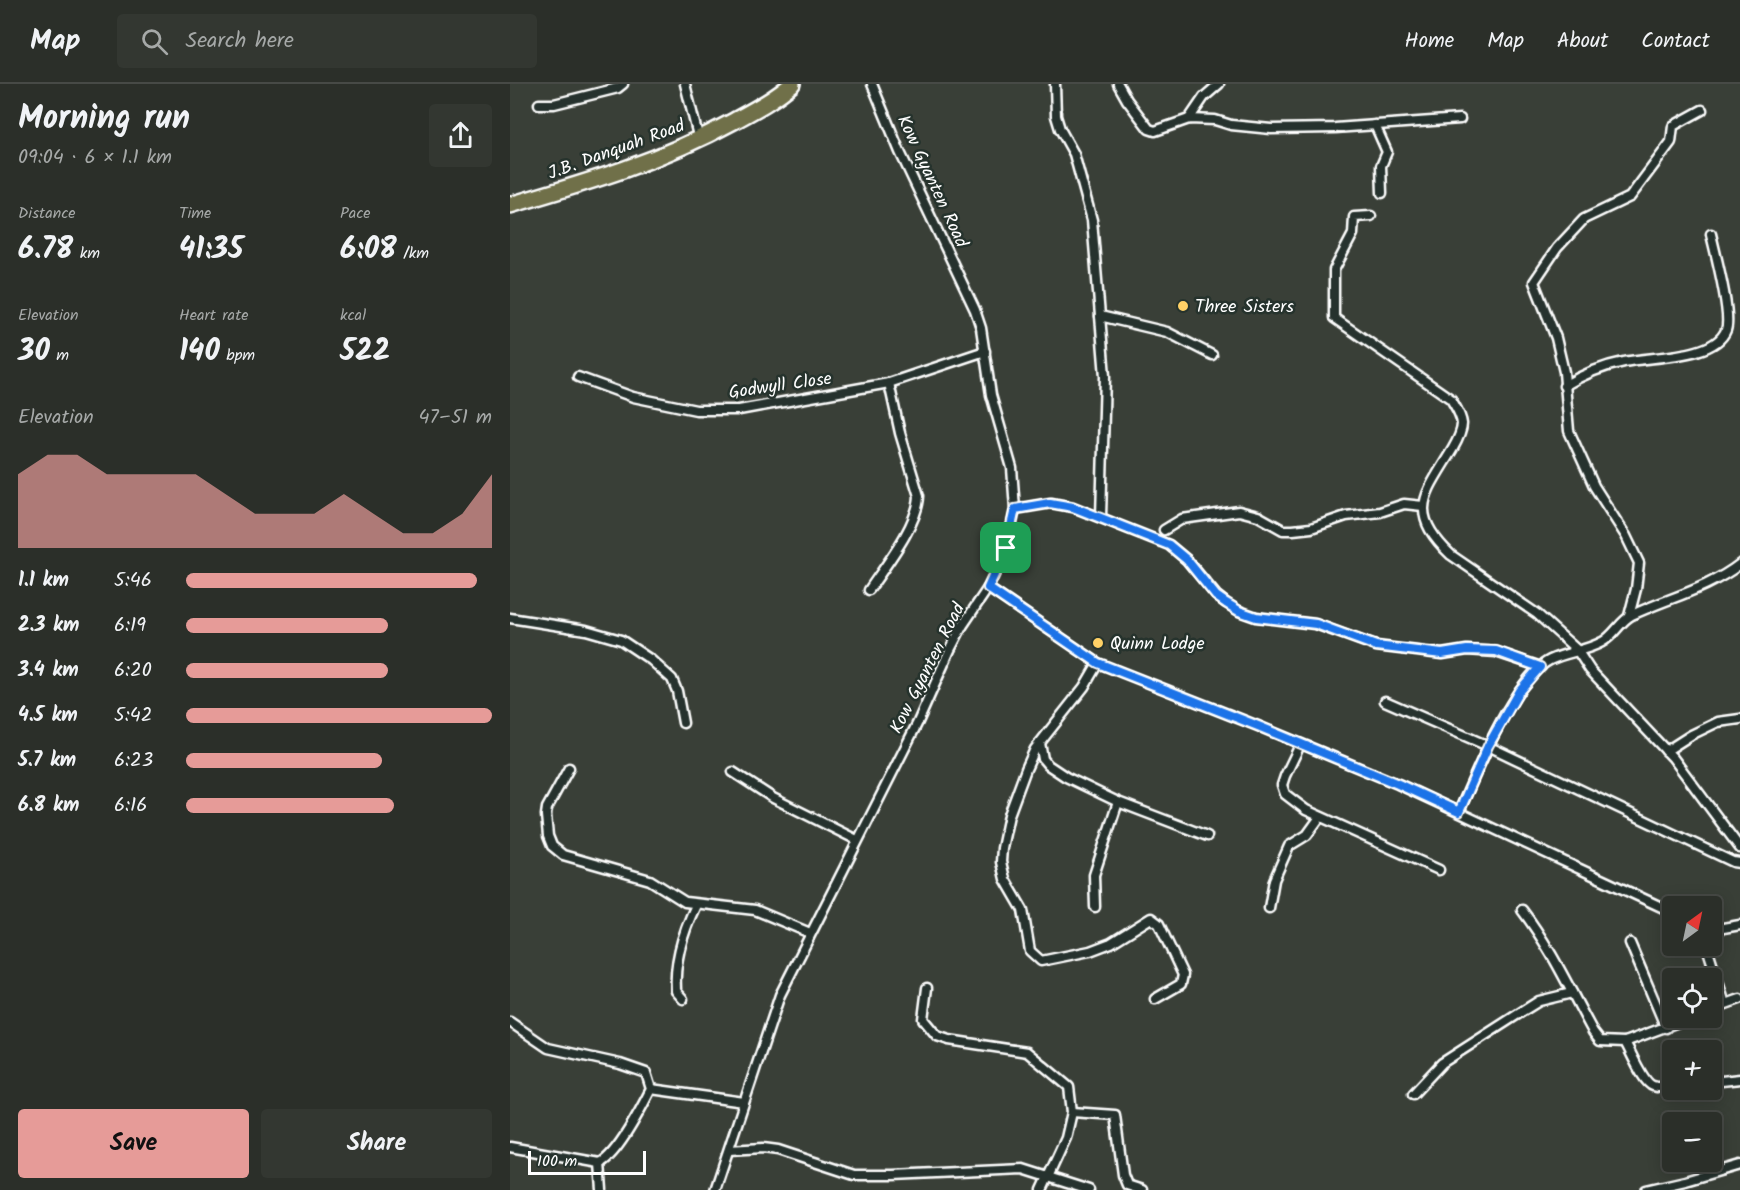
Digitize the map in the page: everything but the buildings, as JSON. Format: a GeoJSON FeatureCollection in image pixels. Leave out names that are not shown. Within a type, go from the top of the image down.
{"type":"FeatureCollection","features":[{"type":"Feature","properties":{"kind":"highway","name":"J.B. Danquah Road"},"geometry":{"type":"LineString","coordinates":[[510,205],[608,176],[699,141],[779,95],[792,84]]}},
{"type":"Feature","properties":{"kind":"street"},"geometry":{"type":"LineString","coordinates":[[539,104],[554,104],[618,88],[623,84]]}},
{"type":"Feature","properties":{"kind":"street"},"geometry":{"type":"LineString","coordinates":[[685,84],[699,141]]}},
{"type":"Feature","properties":{"kind":"street","name":"Kow Gyanten Road"},"geometry":{"type":"LineString","coordinates":[[715,1190],[780,995],[918,722],[955,642],[988,588],[1006,548],[1015,509],[1012,468],[993,404],[981,328],[970,296],[900,152],[872,84]]}},
{"type":"Feature","properties":{"kind":"street"},"geometry":{"type":"LineString","coordinates":[[1055,84],[1058,122],[1074,154],[1092,220],[1105,376],[1101,518]]}},
{"type":"Feature","properties":{"kind":"street"},"geometry":{"type":"LineString","coordinates":[[1118,84],[1126,100],[1149,129],[1155,131],[1189,119],[1215,120],[1231,125],[1271,129],[1460,119]]}},
{"type":"Feature","properties":{"kind":"street"},"geometry":{"type":"LineString","coordinates":[[1189,119],[1204,97],[1219,84]]}},
{"type":"Feature","properties":{"kind":"street"},"geometry":{"type":"LineString","coordinates":[[1629,616],[1636,589],[1639,563],[1626,536],[1594,486],[1569,431],[1564,372],[1556,338],[1534,282],[1557,248],[1584,219],[1630,197],[1671,142],[1673,126],[1702,110]]}},
{"type":"Feature","properties":{"kind":"street"},"geometry":{"type":"LineString","coordinates":[[1375,125],[1387,152],[1381,166],[1382,194]]}},
{"type":"Feature","properties":{"kind":"street"},"geometry":{"type":"LineString","coordinates":[[1371,216],[1354,217],[1353,234],[1334,270],[1334,318],[1451,399],[1460,414],[1462,428],[1456,442],[1425,495],[1423,506],[1426,524],[1451,555],[1537,614],[1577,650],[1590,670],[1666,751],[1740,848]]}},
{"type":"Feature","properties":{"kind":"street"},"geometry":{"type":"LineString","coordinates":[[1564,386],[1580,376],[1623,362],[1696,351],[1718,343],[1727,329],[1721,278],[1711,234]]}},
{"type":"Feature","properties":{"kind":"street"},"geometry":{"type":"LineString","coordinates":[[1100,316],[1167,332],[1212,355]]}},
{"type":"Feature","properties":{"kind":"street","name":"Godwyll Close"},"geometry":{"type":"LineString","coordinates":[[578,377],[633,397],[696,410],[749,409],[889,383],[985,351]]}},
{"type":"Feature","properties":{"kind":"street"},"geometry":{"type":"LineString","coordinates":[[869,590],[902,540],[918,504],[916,486],[900,433],[889,383]]}},
{"type":"Feature","properties":{"kind":"street"},"geometry":{"type":"LineString","coordinates":[[1015,509],[1050,503],[1073,507],[1169,545],[1187,560],[1216,596],[1239,611],[1256,617],[1316,624],[1376,646],[1442,654],[1467,650],[1496,651],[1540,667]]}},
{"type":"Feature","properties":{"kind":"street"},"geometry":{"type":"LineString","coordinates":[[1164,530],[1182,519],[1239,511],[1258,516],[1283,530],[1293,530],[1311,528],[1346,516],[1380,512],[1404,504],[1423,506]]}},
{"type":"Feature","properties":{"kind":"street"},"geometry":{"type":"LineString","coordinates":[[1459,812],[1488,746],[1519,691],[1540,667],[1548,661],[1603,642],[1629,616],[1701,587],[1739,566]]}},
{"type":"Feature","properties":{"kind":"street"},"geometry":{"type":"LineString","coordinates":[[988,588],[1098,663],[1398,784],[1662,907]]}},
{"type":"Feature","properties":{"kind":"street"},"geometry":{"type":"LineString","coordinates":[[510,618],[586,630],[621,640],[651,660],[672,679],[677,691],[683,723]]}},
{"type":"Feature","properties":{"kind":"street"},"geometry":{"type":"LineString","coordinates":[[1098,663],[1084,687],[1040,742],[1026,769],[1009,815],[1001,862],[1005,879],[1023,910],[1030,951],[1041,961],[1090,951],[1111,943],[1151,918],[1159,924],[1183,975],[1181,984],[1155,999]]}},
{"type":"Feature","properties":{"kind":"street"},"geometry":{"type":"LineString","coordinates":[[1385,701],[1488,746],[1733,862],[1740,863]]}},
{"type":"Feature","properties":{"kind":"street"},"geometry":{"type":"LineString","coordinates":[[1666,751],[1718,722],[1740,719]]}},
{"type":"Feature","properties":{"kind":"street"},"geometry":{"type":"LineString","coordinates":[[1040,742],[1043,759],[1066,777],[1118,802],[1207,836]]}},
{"type":"Feature","properties":{"kind":"street"},"geometry":{"type":"LineString","coordinates":[[1300,745],[1282,784],[1285,794],[1306,810],[1320,817],[1439,870]]}},
{"type":"Feature","properties":{"kind":"street"},"geometry":{"type":"LineString","coordinates":[[569,768],[547,808],[548,836],[557,851],[574,859],[650,880],[678,899],[696,905],[755,910],[810,933]]}},
{"type":"Feature","properties":{"kind":"street"},"geometry":{"type":"LineString","coordinates":[[733,772],[773,798],[857,840]]}},
{"type":"Feature","properties":{"kind":"street"},"geometry":{"type":"LineString","coordinates":[[1095,907],[1094,875],[1118,802]]}},
{"type":"Feature","properties":{"kind":"street"},"geometry":{"type":"LineString","coordinates":[[1269,908],[1274,880],[1289,846],[1307,835],[1320,817]]}},
{"type":"Feature","properties":{"kind":"street"},"geometry":{"type":"LineString","coordinates":[[683,999],[676,991],[676,964],[696,905]]}},
{"type":"Feature","properties":{"kind":"street"},"geometry":{"type":"LineString","coordinates":[[1522,910],[1539,931],[1600,1041],[1625,1042],[1666,1028]]}},
{"type":"Feature","properties":{"kind":"street"},"geometry":{"type":"LineString","coordinates":[[1722,928],[1740,925]]}},
{"type":"Feature","properties":{"kind":"street"},"geometry":{"type":"LineString","coordinates":[[1630,943],[1662,1019]]}},
{"type":"Feature","properties":{"kind":"street"},"geometry":{"type":"LineString","coordinates":[[1710,956],[1725,1004]]}},
{"type":"Feature","properties":{"kind":"street"},"geometry":{"type":"LineString","coordinates":[[927,988],[922,1019],[937,1036],[949,1040],[1027,1052],[1069,1087],[1072,1112],[1066,1138],[1042,1190]]}},
{"type":"Feature","properties":{"kind":"street"},"geometry":{"type":"LineString","coordinates":[[1413,1094],[1442,1063],[1523,1011],[1539,1001],[1572,993]]}},
{"type":"Feature","properties":{"kind":"street"},"geometry":{"type":"LineString","coordinates":[[1722,1005],[1740,999]]}},
{"type":"Feature","properties":{"kind":"street"},"geometry":{"type":"LineString","coordinates":[[510,1022],[548,1048],[620,1064],[646,1073],[651,1089],[618,1144],[606,1160],[600,1163],[510,1147]]}},
{"type":"Feature","properties":{"kind":"street"},"geometry":{"type":"LineString","coordinates":[[1625,1042],[1645,1079],[1650,1085],[1662,1087]]}},
{"type":"Feature","properties":{"kind":"street"},"geometry":{"type":"LineString","coordinates":[[1722,1081],[1740,1079]]}},
{"type":"Feature","properties":{"kind":"street"},"geometry":{"type":"LineString","coordinates":[[651,1089],[744,1102]]}},
{"type":"Feature","properties":{"kind":"street"},"geometry":{"type":"LineString","coordinates":[[1072,1112],[1112,1115],[1117,1118],[1125,1188],[1142,1190]]}},
{"type":"Feature","properties":{"kind":"street"},"geometry":{"type":"LineString","coordinates":[[729,1150],[763,1148],[778,1150],[854,1175],[1023,1168],[1089,1190]]}},
{"type":"Feature","properties":{"kind":"street"},"geometry":{"type":"LineString","coordinates":[[600,1163],[602,1190]]}},
{"type":"Feature","properties":{"kind":"street"},"geometry":{"type":"LineString","coordinates":[[1646,1190],[1740,1165]]}},
{"type":"Feature","properties":{"kind":"place","name":"Three Sisters"},"geometry":{"type":"Point","coordinates":[1183,306]}},
{"type":"Feature","properties":{"kind":"place","name":"Quinn Lodge"},"geometry":{"type":"Point","coordinates":[1098,643]}},
{"type":"Feature","properties":{"kind":"route"},"geometry":{"type":"LineString","coordinates":[[1050,503],[1073,507],[1169,545],[1187,560],[1216,596],[1239,611],[1256,617],[1316,624],[1376,646],[1404,651],[1442,654],[1467,650],[1496,651],[1540,667],[1519,691],[1488,746],[1459,812],[1258,726],[1098,663],[988,588],[999,568],[1006,548],[1015,509],[1050,503]]}}]}
